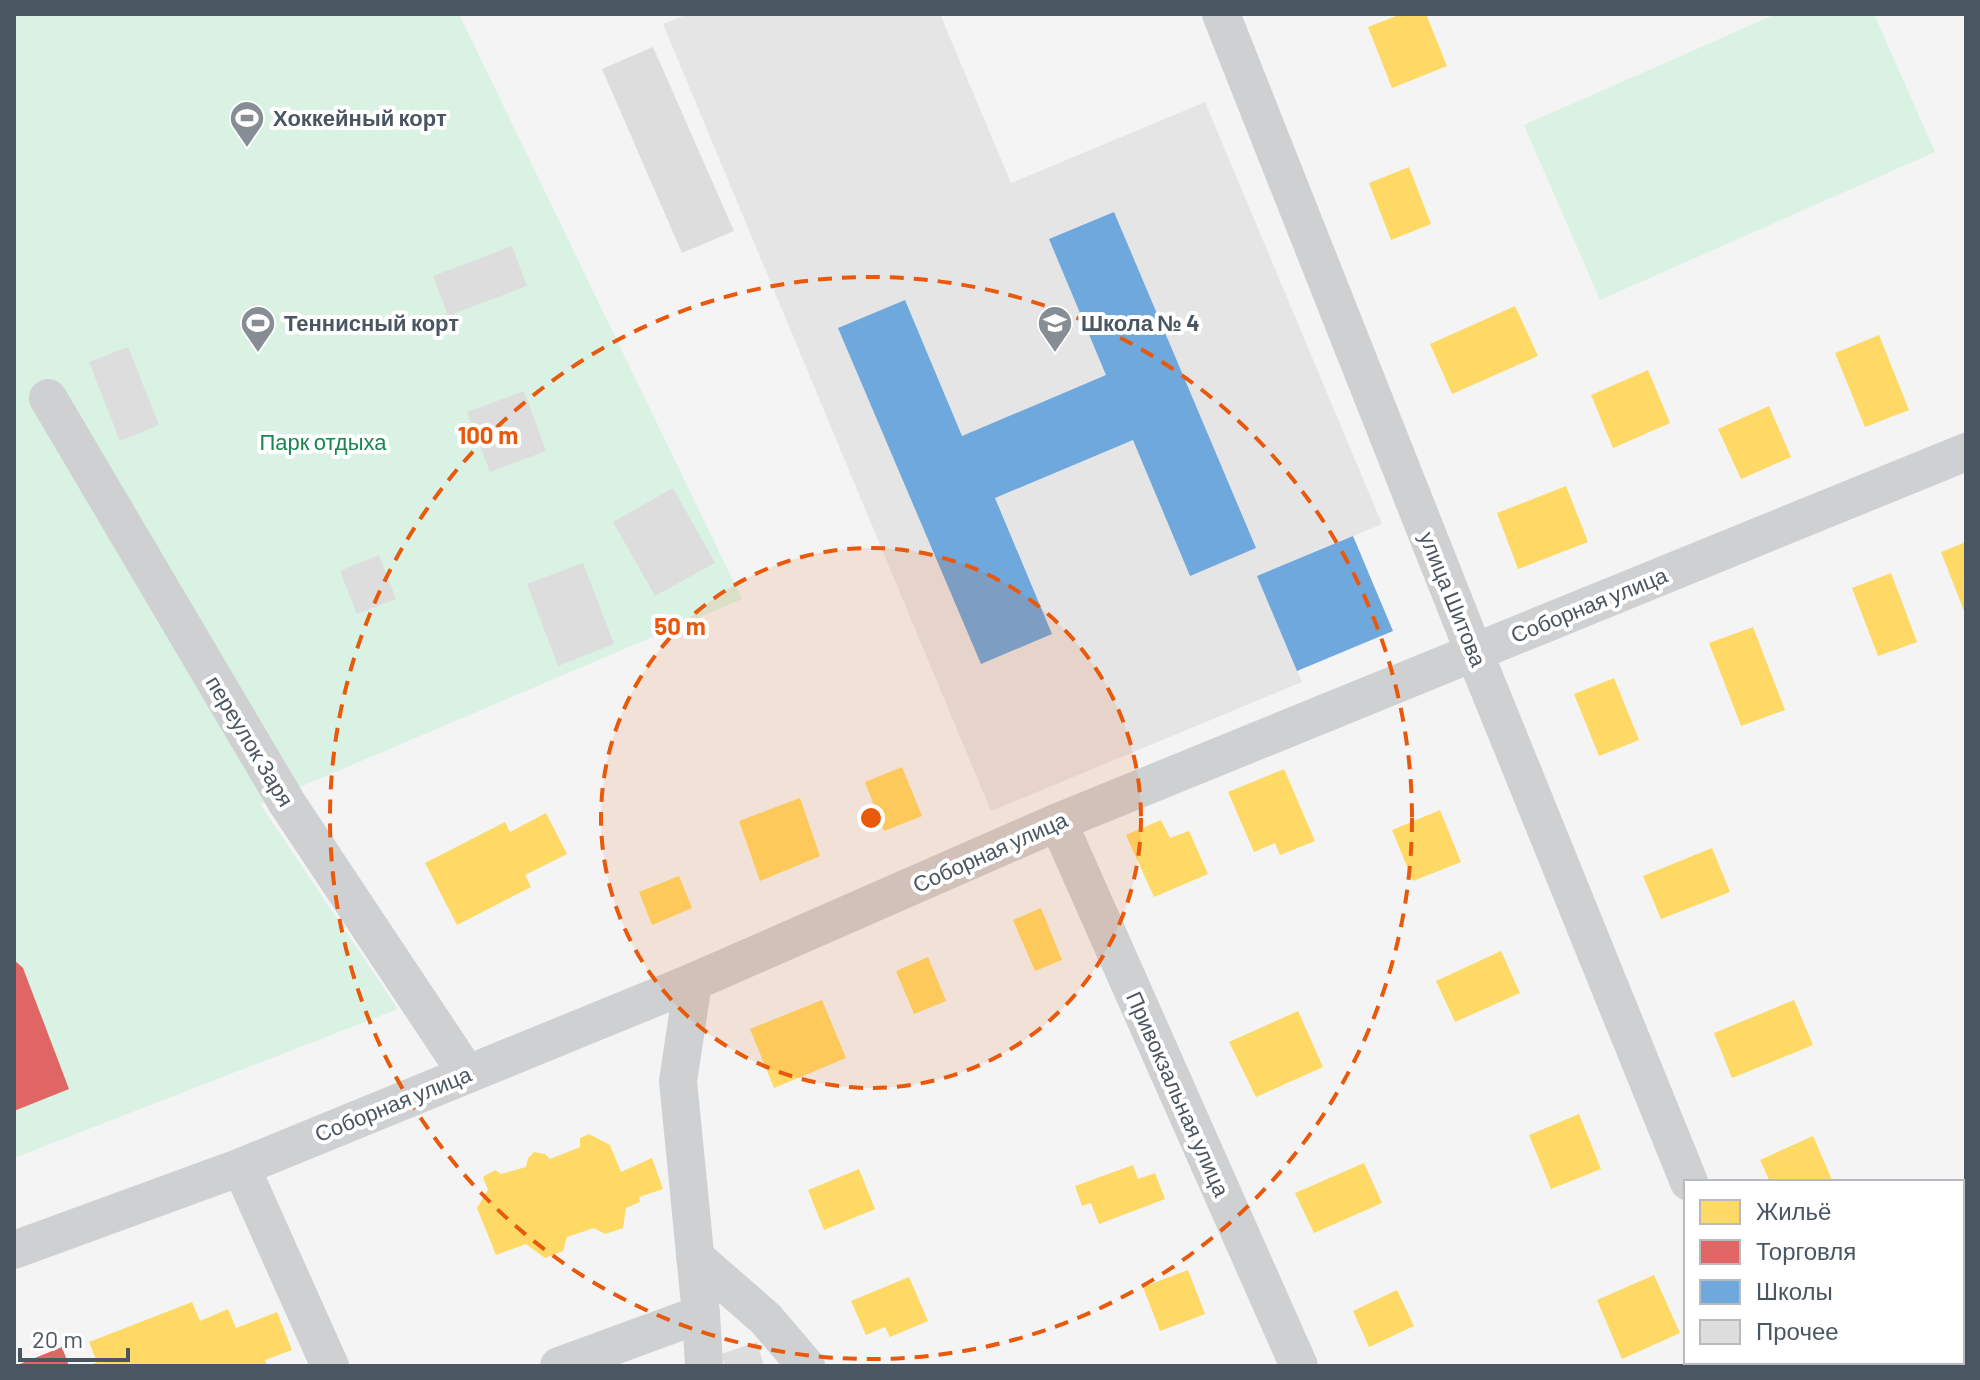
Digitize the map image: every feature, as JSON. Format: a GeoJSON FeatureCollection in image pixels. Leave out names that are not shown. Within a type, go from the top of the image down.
{"type":"FeatureCollection","features":[{"type":"Feature","properties":{"kind":"street","name":"улица Шитова"},"geometry":{"type":"LineString","coordinates":[[1221,14],[1474,652],[1688,1180]]}},
{"type":"Feature","properties":{"kind":"street","name":"переулок Заря"},"geometry":{"type":"LineString","coordinates":[[48,398],[287,803],[467,1074]]}},
{"type":"Feature","properties":{"kind":"street","name":"Соборная улица"},"geometry":{"type":"LineString","coordinates":[[14,1250],[241,1167],[693,982],[1058,822],[1966,452]]}},
{"type":"Feature","properties":{"kind":"street","name":"Привокзальная улица"},"geometry":{"type":"LineString","coordinates":[[1058,822],[1299,1366]]}},
{"type":"Feature","properties":{"kind":"street"},"geometry":{"type":"LineString","coordinates":[[693,982],[678,1081],[704,1366]]}},
{"type":"Feature","properties":{"kind":"street"},"geometry":{"type":"LineString","coordinates":[[241,1167],[330,1366]]}},
{"type":"Feature","properties":{"kind":"street"},"geometry":{"type":"LineString","coordinates":[[695,1257],[766,1319],[806,1366]]}},
{"type":"Feature","properties":{"kind":"street"},"geometry":{"type":"LineString","coordinates":[[559,1366],[701,1314]]}},
{"type":"Feature","properties":{"kind":"shaded area","name":"Школа № 4"},"geometry":{"type":"Polygon","coordinates":[[[688,14],[940,14],[1011,183],[1205,102],[1382,524],[1258,576],[1302,682],[991,811],[663,24],[688,14]]]}},
{"type":"Feature","properties":{"kind":"green space","name":"Парк отдыха"},"geometry":{"type":"Polygon","coordinates":[[[14,14],[459,14],[742,599],[260,804],[398,1009],[14,1158],[14,14]]]}},
{"type":"Feature","properties":{"kind":"green space"},"geometry":{"type":"Polygon","coordinates":[[[1776,14],[1874,14],[1935,152],[1600,300],[1524,125],[1776,14]]]}},
{"type":"Feature","properties":{"kind":"building: Жильё"},"geometry":{"type":"Polygon","coordinates":[[[1401,14],[1426,14],[1447,66],[1392,88],[1368,27],[1401,14]]]}},
{"type":"Feature","properties":{"kind":"building: Жильё"},"geometry":{"type":"Polygon","coordinates":[[[1409,167],[1431,224],[1391,240],[1369,183],[1409,167]]]}},
{"type":"Feature","properties":{"kind":"building: Жильё"},"geometry":{"type":"Polygon","coordinates":[[[1515,306],[1538,356],[1452,394],[1430,344],[1515,306]]]}},
{"type":"Feature","properties":{"kind":"building: Жильё"},"geometry":{"type":"Polygon","coordinates":[[[1879,335],[1909,410],[1865,427],[1835,353],[1879,335]]]}},
{"type":"Feature","properties":{"kind":"building: Жильё"},"geometry":{"type":"Polygon","coordinates":[[[1648,370],[1670,423],[1613,448],[1591,395],[1648,370]]]}},
{"type":"Feature","properties":{"kind":"building: Жильё"},"geometry":{"type":"Polygon","coordinates":[[[1769,406],[1791,457],[1741,479],[1718,429],[1769,406]]]}},
{"type":"Feature","properties":{"kind":"building: Жильё"},"geometry":{"type":"Polygon","coordinates":[[[1566,486],[1588,542],[1518,569],[1497,513],[1566,486]]]}},
{"type":"Feature","properties":{"kind":"building: Жильё"},"geometry":{"type":"Polygon","coordinates":[[[1966,542],[1966,616],[1941,552],[1966,542]]]}},
{"type":"Feature","properties":{"kind":"building: Жильё"},"geometry":{"type":"Polygon","coordinates":[[[1891,573],[1917,642],[1878,656],[1852,588],[1891,573]]]}},
{"type":"Feature","properties":{"kind":"building: Жильё"},"geometry":{"type":"Polygon","coordinates":[[[1753,627],[1785,710],[1741,726],[1709,643],[1753,627]]]}},
{"type":"Feature","properties":{"kind":"building: Жильё"},"geometry":{"type":"Polygon","coordinates":[[[1614,678],[1639,740],[1599,756],[1574,694],[1614,678]]]}},
{"type":"Feature","properties":{"kind":"building: Жильё"},"geometry":{"type":"Polygon","coordinates":[[[902,767],[922,816],[884,831],[865,782],[902,767]]]}},
{"type":"Feature","properties":{"kind":"building: Жильё"},"geometry":{"type":"Polygon","coordinates":[[[1284,769],[1315,841],[1280,855],[1275,843],[1254,852],[1228,792],[1284,769]]]}},
{"type":"Feature","properties":{"kind":"building: Жильё"},"geometry":{"type":"Polygon","coordinates":[[[800,798],[820,856],[760,881],[739,821],[800,798]]]}},
{"type":"Feature","properties":{"kind":"building: Жильё"},"geometry":{"type":"Polygon","coordinates":[[[1440,810],[1461,862],[1413,881],[1392,830],[1440,810]]]}},
{"type":"Feature","properties":{"kind":"building: Жильё"},"geometry":{"type":"Polygon","coordinates":[[[546,813],[567,854],[525,875],[531,887],[457,925],[425,863],[505,822],[510,832],[546,813]]]}},
{"type":"Feature","properties":{"kind":"building: Жильё"},"geometry":{"type":"Polygon","coordinates":[[[1161,820],[1170,838],[1189,831],[1208,874],[1154,897],[1126,835],[1161,820]]]}},
{"type":"Feature","properties":{"kind":"building: Жильё"},"geometry":{"type":"Polygon","coordinates":[[[1712,848],[1730,892],[1661,919],[1643,876],[1712,848]]]}},
{"type":"Feature","properties":{"kind":"building: Жильё"},"geometry":{"type":"Polygon","coordinates":[[[679,876],[692,908],[652,925],[639,892],[679,876]]]}},
{"type":"Feature","properties":{"kind":"building: Жильё"},"geometry":{"type":"Polygon","coordinates":[[[1041,908],[1062,960],[1035,971],[1013,920],[1041,908]]]}},
{"type":"Feature","properties":{"kind":"building: Жильё"},"geometry":{"type":"Polygon","coordinates":[[[1501,951],[1520,993],[1455,1022],[1436,981],[1501,951]]]}},
{"type":"Feature","properties":{"kind":"building: Жильё"},"geometry":{"type":"Polygon","coordinates":[[[928,957],[946,1001],[914,1014],[896,971],[928,957]]]}},
{"type":"Feature","properties":{"kind":"building: Жильё"},"geometry":{"type":"Polygon","coordinates":[[[822,1000],[846,1058],[774,1088],[750,1029],[822,1000]]]}},
{"type":"Feature","properties":{"kind":"building: Жильё"},"geometry":{"type":"Polygon","coordinates":[[[1794,1000],[1813,1045],[1732,1078],[1714,1033],[1794,1000]]]}},
{"type":"Feature","properties":{"kind":"building: Жильё"},"geometry":{"type":"Polygon","coordinates":[[[1298,1011],[1323,1067],[1256,1097],[1229,1042],[1298,1011]]]}},
{"type":"Feature","properties":{"kind":"building: Жильё"},"geometry":{"type":"Polygon","coordinates":[[[1579,1114],[1601,1169],[1551,1189],[1529,1135],[1579,1114]]]}},
{"type":"Feature","properties":{"kind":"building: Жильё"},"geometry":{"type":"Polygon","coordinates":[[[589,1134],[610,1145],[621,1172],[652,1158],[663,1189],[639,1197],[640,1202],[626,1208],[623,1228],[605,1234],[594,1228],[567,1237],[563,1251],[545,1258],[526,1244],[496,1255],[477,1208],[488,1190],[483,1177],[495,1170],[501,1174],[526,1167],[528,1158],[534,1152],[545,1154],[550,1159],[580,1147],[580,1138],[589,1134]]]}},
{"type":"Feature","properties":{"kind":"building: Жильё"},"geometry":{"type":"Polygon","coordinates":[[[1813,1136],[1832,1180],[1769,1180],[1760,1160],[1813,1136]]]}},
{"type":"Feature","properties":{"kind":"building: Жильё"},"geometry":{"type":"Polygon","coordinates":[[[1364,1163],[1382,1203],[1314,1233],[1295,1193],[1364,1163]]]}},
{"type":"Feature","properties":{"kind":"building: Жильё"},"geometry":{"type":"Polygon","coordinates":[[[1133,1165],[1138,1179],[1155,1173],[1165,1199],[1099,1224],[1091,1203],[1082,1206],[1075,1186],[1133,1165]]]}},
{"type":"Feature","properties":{"kind":"building: Жильё"},"geometry":{"type":"Polygon","coordinates":[[[859,1169],[875,1209],[824,1230],[808,1190],[859,1169]]]}},
{"type":"Feature","properties":{"kind":"building: Жильё"},"geometry":{"type":"Polygon","coordinates":[[[1188,1270],[1205,1314],[1160,1331],[1143,1287],[1188,1270]]]}},
{"type":"Feature","properties":{"kind":"building: Жильё"},"geometry":{"type":"Polygon","coordinates":[[[1654,1275],[1680,1333],[1622,1359],[1597,1300],[1654,1275]]]}},
{"type":"Feature","properties":{"kind":"building: Жильё"},"geometry":{"type":"Polygon","coordinates":[[[909,1277],[928,1321],[890,1337],[885,1327],[866,1335],[851,1301],[909,1277]]]}},
{"type":"Feature","properties":{"kind":"building: Жильё"},"geometry":{"type":"Polygon","coordinates":[[[1397,1290],[1414,1326],[1369,1347],[1353,1311],[1397,1290]]]}},
{"type":"Feature","properties":{"kind":"building: Жильё"},"geometry":{"type":"Polygon","coordinates":[[[192,1302],[200,1321],[228,1309],[236,1328],[277,1312],[292,1350],[265,1360],[268,1366],[88,1366],[97,1362],[89,1342],[192,1302]]]}},
{"type":"Feature","properties":{"kind":"building: Жильё"},"geometry":{"type":"Polygon","coordinates":[[[1932,1364],[1933,1366],[1859,1366],[1932,1364]]]}},
{"type":"Feature","properties":{"kind":"building: Торговля"},"geometry":{"type":"Polygon","coordinates":[[[14,960],[23,968],[69,1089],[14,1111],[14,960]]]}},
{"type":"Feature","properties":{"kind":"building: Торговля"},"geometry":{"type":"Polygon","coordinates":[[[62,1347],[69,1366],[15,1366],[62,1347]]]}},
{"type":"Feature","properties":{"kind":"building: Школы"},"geometry":{"type":"Polygon","coordinates":[[[1114,212],[1256,548],[1190,576],[1133,440],[995,498],[1052,634],[981,664],[838,328],[905,300],[962,436],[1106,375],[1049,239],[1114,212]]]}},
{"type":"Feature","properties":{"kind":"building: Школы"},"geometry":{"type":"Polygon","coordinates":[[[1353,536],[1393,631],[1297,671],[1257,576],[1353,536]]]}},
{"type":"Feature","properties":{"kind":"building: Прочее"},"geometry":{"type":"Polygon","coordinates":[[[653,47],[734,231],[682,253],[602,69],[653,47]]]}},
{"type":"Feature","properties":{"kind":"building: Прочее"},"geometry":{"type":"Polygon","coordinates":[[[512,246],[527,286],[448,316],[433,276],[512,246]]]}},
{"type":"Feature","properties":{"kind":"building: Прочее"},"geometry":{"type":"Polygon","coordinates":[[[128,347],[159,425],[120,441],[89,362],[128,347]]]}},
{"type":"Feature","properties":{"kind":"building: Прочее"},"geometry":{"type":"Polygon","coordinates":[[[524,391],[546,451],[490,472],[467,412],[524,391]]]}},
{"type":"Feature","properties":{"kind":"building: Прочее"},"geometry":{"type":"Polygon","coordinates":[[[673,488],[715,563],[655,596],[613,522],[673,488]]]}},
{"type":"Feature","properties":{"kind":"building: Прочее"},"geometry":{"type":"Polygon","coordinates":[[[379,555],[396,599],[357,614],[340,571],[379,555]]]}},
{"type":"Feature","properties":{"kind":"building: Прочее"},"geometry":{"type":"Polygon","coordinates":[[[583,563],[614,644],[558,666],[527,584],[583,563]]]}},
{"type":"Feature","properties":{"kind":"building: Прочее"},"geometry":{"type":"Polygon","coordinates":[[[757,1342],[764,1366],[725,1366],[721,1354],[757,1342]]]}},
{"type":"Feature","properties":{"kind":"place","name":"Хоккейный корт"},"geometry":{"type":"Point","coordinates":[247,149]}},
{"type":"Feature","properties":{"kind":"place","name":"Теннисный корт"},"geometry":{"type":"Point","coordinates":[258,354]}},
{"type":"Feature","properties":{"kind":"place","name":"Школа № 4"},"geometry":{"type":"Point","coordinates":[1055,354]}}]}
